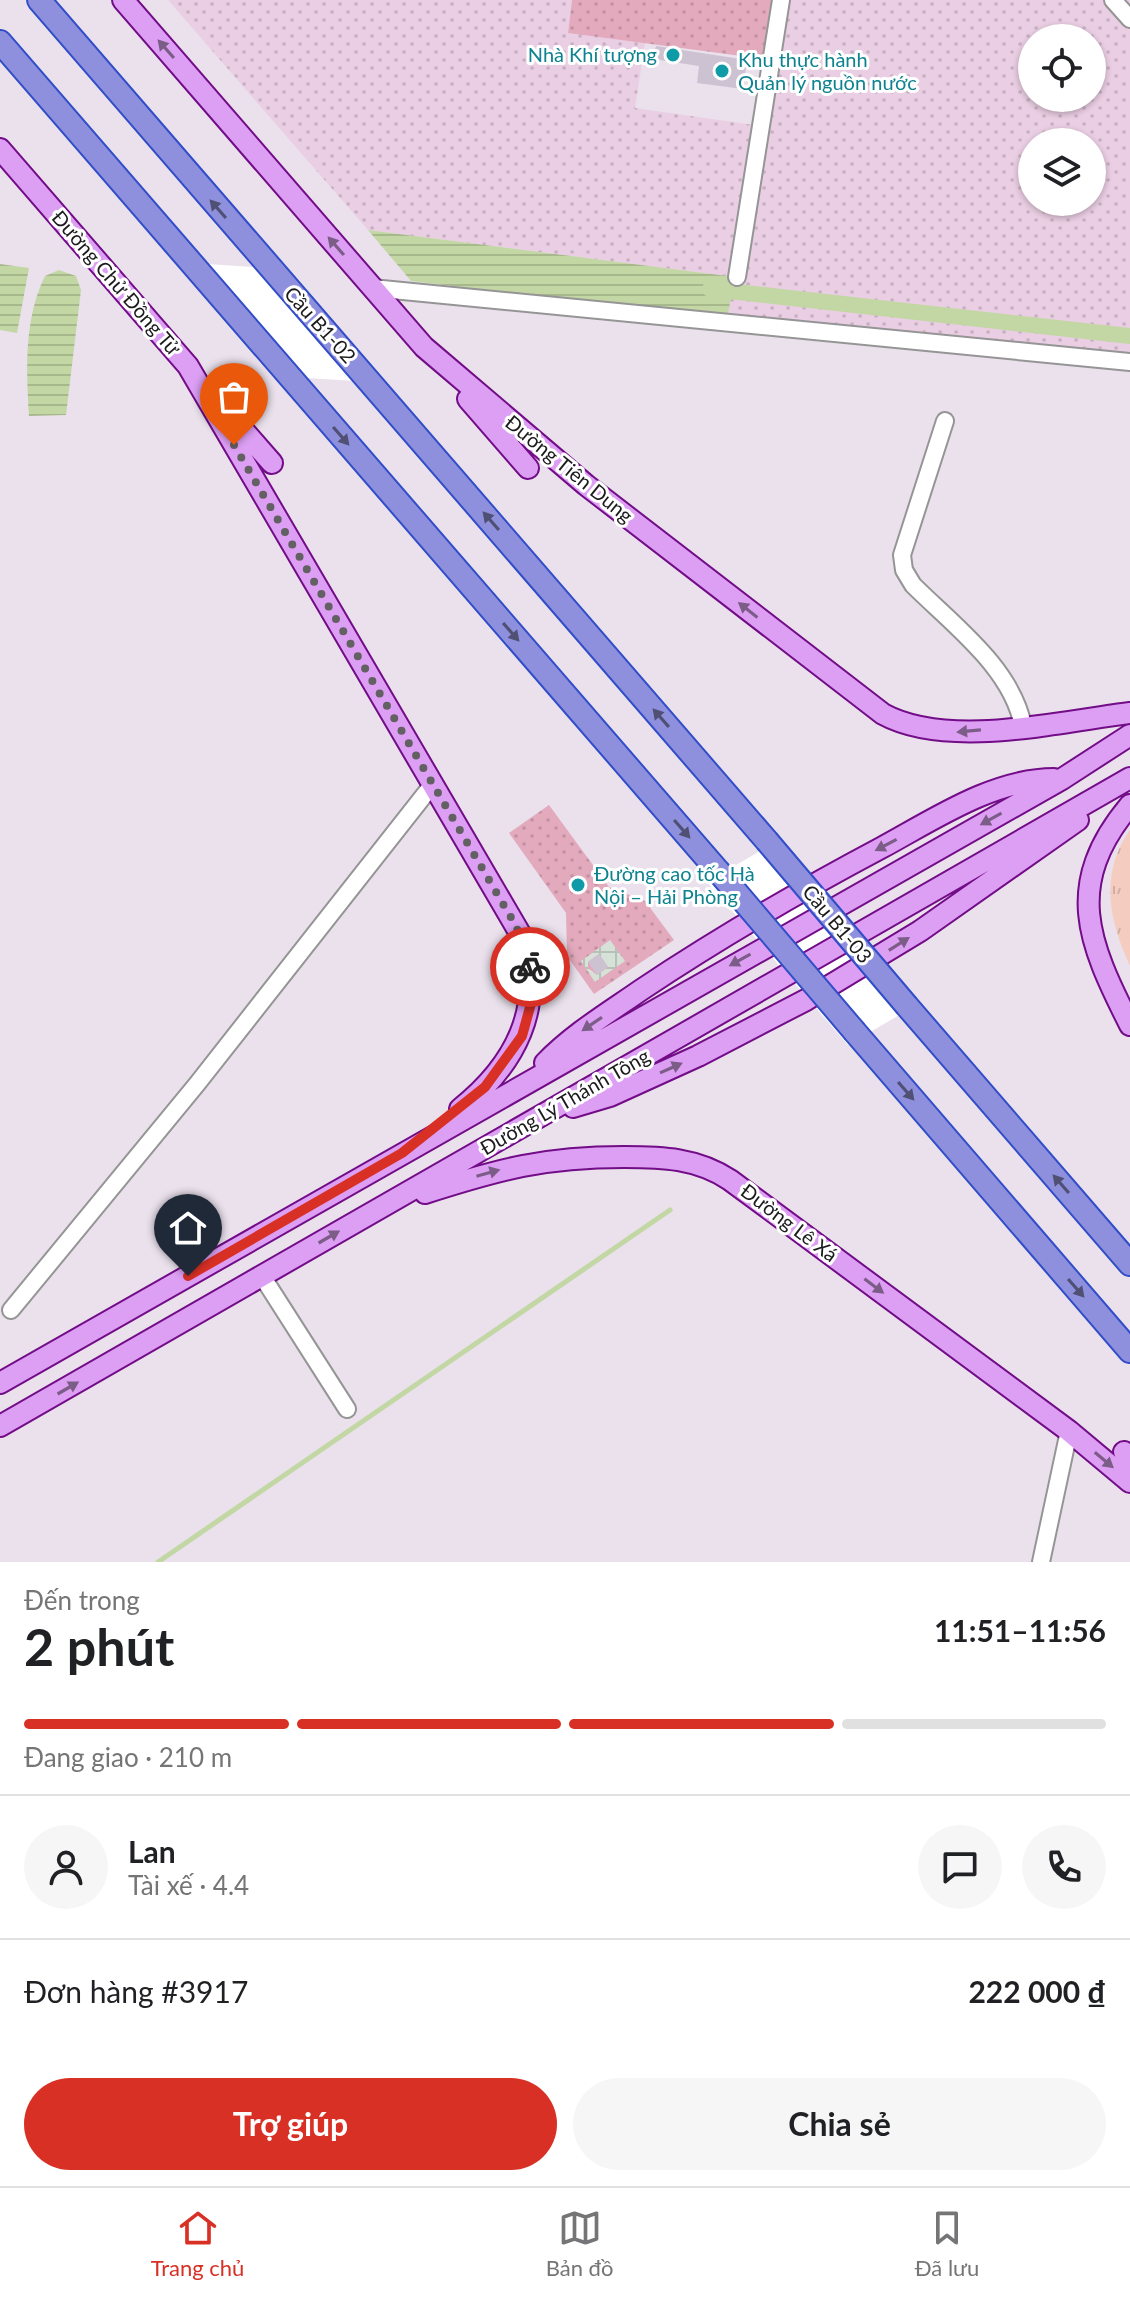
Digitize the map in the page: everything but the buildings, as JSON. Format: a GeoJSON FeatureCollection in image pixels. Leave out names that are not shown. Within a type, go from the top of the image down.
{"type":"FeatureCollection","features":[{"type":"Feature","properties":{"kind":"highway","name":"Cầu B1-02"},"geometry":{"type":"LineString","coordinates":[[39,0],[767,841]]}},
{"type":"Feature","properties":{"kind":"highway"},"geometry":{"type":"LineString","coordinates":[[0,42],[1130,1351]]}},
{"type":"Feature","properties":{"kind":"highway","name":"Cầu B1-03"},"geometry":{"type":"LineString","coordinates":[[767,841],[1130,1264]]}},
{"type":"Feature","properties":{"kind":"main road","name":"Đường Tiên Dung"},"geometry":{"type":"LineString","coordinates":[[123,0],[424,347],[586,485],[883,714],[914,728],[936,732],[1023,726],[1130,713]]}},
{"type":"Feature","properties":{"kind":"main road","name":"Đường Chử Đồng Tử"},"geometry":{"type":"LineString","coordinates":[[0,149],[188,366],[522,937],[529,962],[532,1000],[522,1036],[501,1070],[466,1104],[402,1153]]}},
{"type":"Feature","properties":{"kind":"main road"},"geometry":{"type":"LineString","coordinates":[[424,347],[528,468]]}},
{"type":"Feature","properties":{"kind":"main road"},"geometry":{"type":"LineString","coordinates":[[188,366],[272,463]]}},
{"type":"Feature","properties":{"kind":"main road","name":"Đường Lý Thánh Tông"},"geometry":{"type":"LineString","coordinates":[[0,1383],[1062,779],[1130,735]]}},
{"type":"Feature","properties":{"kind":"main road","name":"Đường Lý Thánh Tông"},"geometry":{"type":"LineString","coordinates":[[0,1426],[1130,778]]}},
{"type":"Feature","properties":{"kind":"main road"},"geometry":{"type":"LineString","coordinates":[[529,1080],[574,1036],[754,917],[952,810],[1009,786],[1037,779],[1062,779]]}},
{"type":"Feature","properties":{"kind":"main road"},"geometry":{"type":"LineString","coordinates":[[546,1114],[610,1096],[698,1056],[806,1000],[986,887],[1072,826],[1102,794]]}},
{"type":"Feature","properties":{"kind":"main road"},"geometry":{"type":"LineString","coordinates":[[1130,805],[1111,829],[1098,858],[1089,912],[1095,954],[1130,1025]]}},
{"type":"Feature","properties":{"kind":"main road","name":"Đường Lê Xá"},"geometry":{"type":"LineString","coordinates":[[387,1205],[501,1169],[565,1157],[660,1158],[704,1166],[730,1180],[1069,1431],[1130,1482]]}},
{"type":"Feature","properties":{"kind":"main road"},"geometry":{"type":"LineString","coordinates":[[242,1245],[262,1276]]}},
{"type":"Feature","properties":{"kind":"street"},"geometry":{"type":"LineString","coordinates":[[737,277],[781,0]]}},
{"type":"Feature","properties":{"kind":"street"},"geometry":{"type":"LineString","coordinates":[[1113,0],[1130,19]]}},
{"type":"Feature","properties":{"kind":"street"},"geometry":{"type":"LineString","coordinates":[[372,288],[1130,362]]}},
{"type":"Feature","properties":{"kind":"street"},"geometry":{"type":"LineString","coordinates":[[945,421],[902,555],[904,570],[913,585],[993,667],[1016,700],[1023,726]]}},
{"type":"Feature","properties":{"kind":"street"},"geometry":{"type":"LineString","coordinates":[[11,1310],[197,1084],[433,784]]}},
{"type":"Feature","properties":{"kind":"street"},"geometry":{"type":"LineString","coordinates":[[262,1276],[347,1409]]}},
{"type":"Feature","properties":{"kind":"street"},"geometry":{"type":"LineString","coordinates":[[1041,1562],[1069,1431]]}},
{"type":"Feature","properties":{"kind":"shaded area"},"geometry":{"type":"Polygon","coordinates":[[[168,0],[572,0],[568,33],[645,43],[635,108],[761,126],[781,0],[1130,0],[1130,359],[727,319],[734,277],[368,230],[168,0]]]}},
{"type":"Feature","properties":{"kind":"shaded area"},"geometry":{"type":"Polygon","coordinates":[[[572,0],[781,0],[771,60],[568,33],[572,0]]]}},
{"type":"Feature","properties":{"kind":"shaded area"},"geometry":{"type":"Polygon","coordinates":[[[368,230],[735,277],[727,319],[411,281],[368,230]]]}},
{"type":"Feature","properties":{"kind":"shaded area"},"geometry":{"type":"Polygon","coordinates":[[[0,264],[29,268],[17,333],[0,330],[0,264]]]}},
{"type":"Feature","properties":{"kind":"shaded area"},"geometry":{"type":"Polygon","coordinates":[[[59,270],[76,276],[81,290],[66,415],[29,416],[27,363],[33,309],[45,276],[59,270]]]}},
{"type":"Feature","properties":{"kind":"shaded area"},"geometry":{"type":"Polygon","coordinates":[[[549,805],[609,887],[645,901],[674,940],[594,994],[567,956],[566,913],[509,833],[549,805]]]}},
{"type":"Feature","properties":{"kind":"shaded area"},"geometry":{"type":"Polygon","coordinates":[[[610,940],[625,961],[595,982],[581,961],[610,940]],[[599,954],[588,962],[588,968],[597,975],[608,967],[599,954]]]}},
{"type":"Feature","properties":{"kind":"green space"},"geometry":{"type":"Polygon","coordinates":[[[1130,830],[1130,966],[1117,932],[1110,897],[1114,863],[1130,830]]]}},
{"type":"Feature","properties":{"kind":"pier"},"geometry":{"type":"Polygon","coordinates":[[[193,263],[269,268],[371,382],[290,377],[193,263]]]}},
{"type":"Feature","properties":{"kind":"pier"},"geometry":{"type":"Polygon","coordinates":[[[772,844],[913,1007],[848,1045],[707,882],[772,844]]]}},
{"type":"Feature","properties":{"kind":"waterway"},"geometry":{"type":"LineString","coordinates":[[710,289],[1130,336]]}},
{"type":"Feature","properties":{"kind":"waterway"},"geometry":{"type":"LineString","coordinates":[[158,1562],[670,1210]]}},
{"type":"Feature","properties":{"kind":"way so far"},"geometry":{"type":"LineString","coordinates":[[234,445],[516,926],[530,967]]}},
{"type":"Feature","properties":{"kind":"place","name":"Nhà Khí tượng"},"geometry":{"type":"Point","coordinates":[673,55]}},
{"type":"Feature","properties":{"kind":"place","name":"Khu thực hành Quản lý nguồn nước"},"geometry":{"type":"Point","coordinates":[722,71]}},
{"type":"Feature","properties":{"kind":"place","name":"Đường cao tốc Hà Nội – Hải Phòng"},"geometry":{"type":"Point","coordinates":[578,885]}},
{"type":"Feature","properties":{"kind":"route"},"geometry":{"type":"LineString","coordinates":[[188,1276],[402,1153],[485,1087],[501,1070],[522,1036],[532,1000],[530,967]]}}]}
